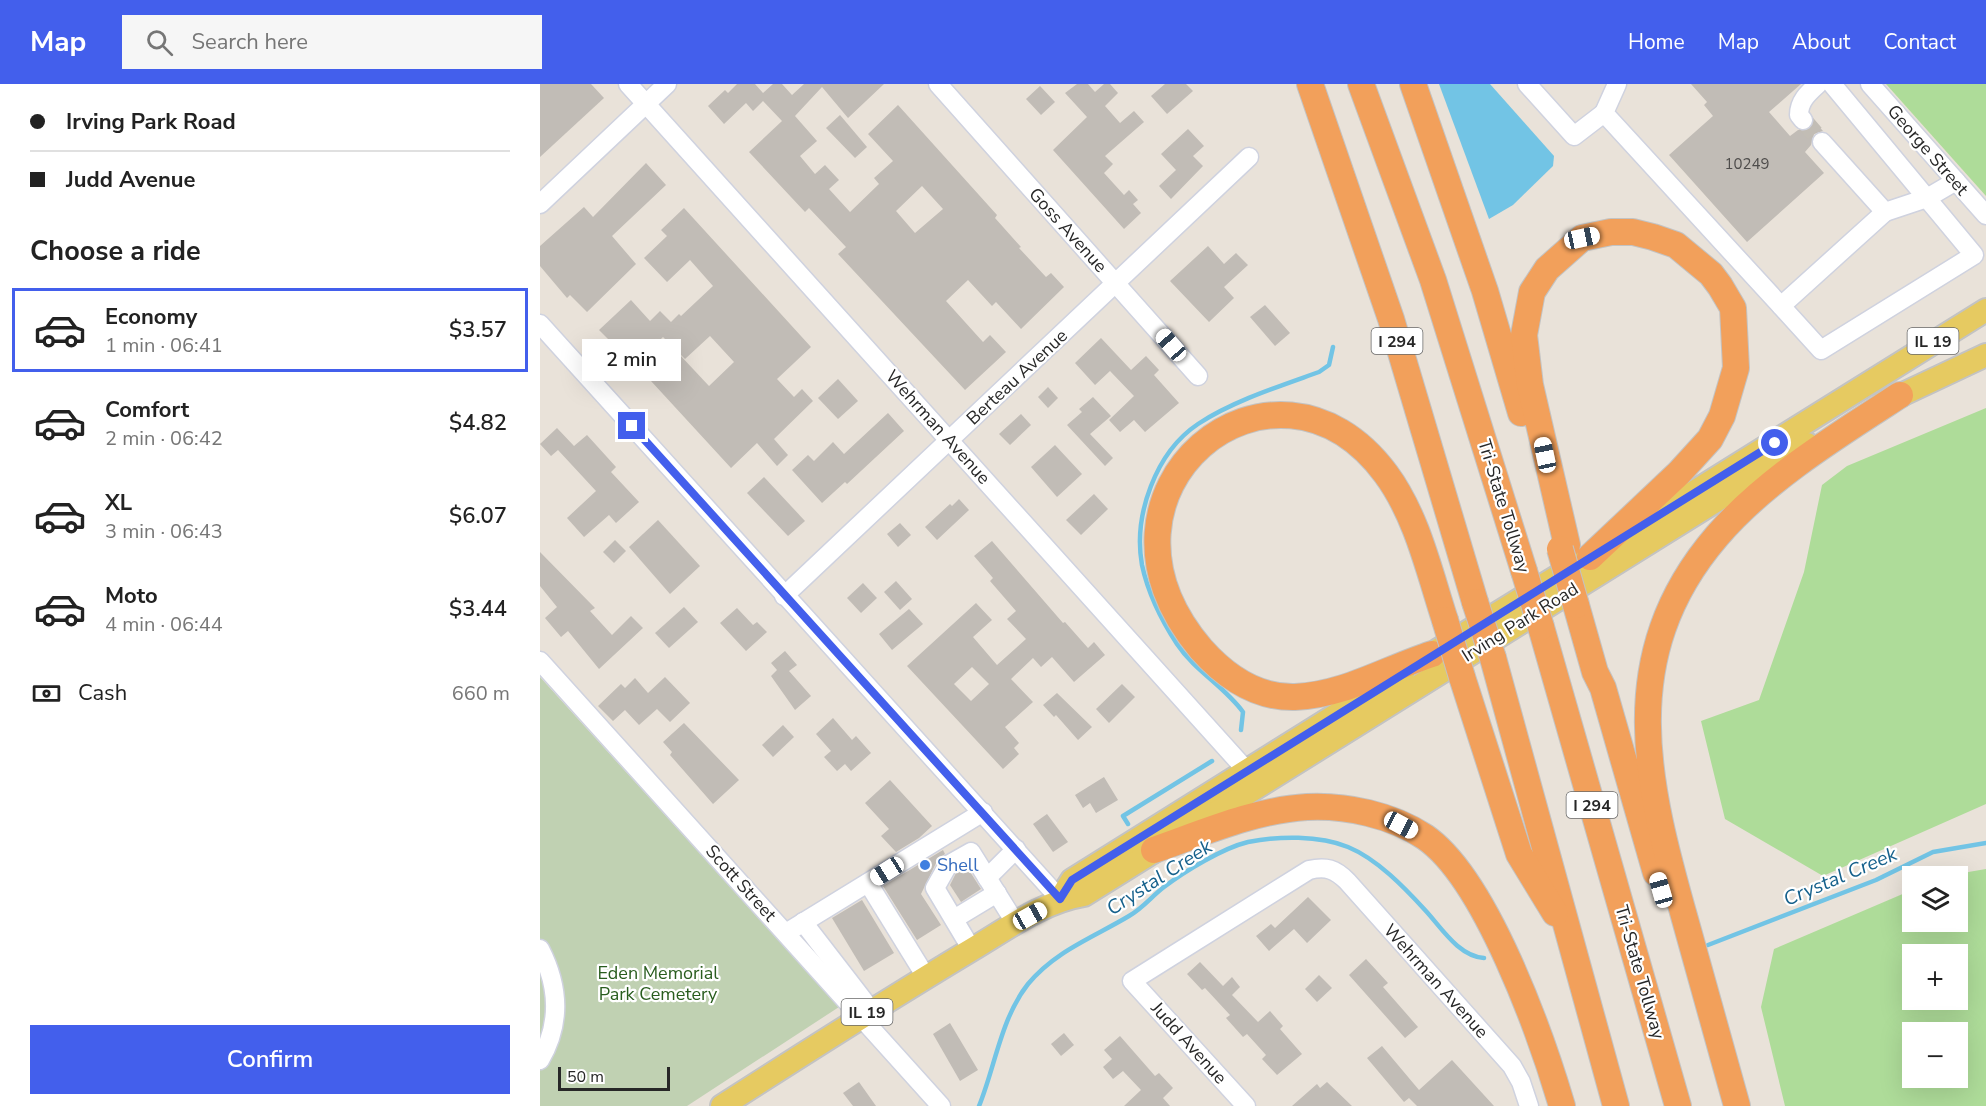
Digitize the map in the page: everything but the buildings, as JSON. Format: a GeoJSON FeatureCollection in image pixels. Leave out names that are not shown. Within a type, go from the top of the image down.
{"type":"FeatureCollection","features":[{"type":"Feature","properties":{"kind":"highway","name":"I 294"},"geometry":{"type":"LineString","coordinates":[[1310,84],[1391,319],[1493,658],[1616,1106]]}},
{"type":"Feature","properties":{"kind":"highway","name":"Tri-State Tollway"},"geometry":{"type":"LineString","coordinates":[[1361,84],[1433,280],[1524,571],[1678,1106]]}},
{"type":"Feature","properties":{"kind":"highway","name":"I 294"},"geometry":{"type":"LineString","coordinates":[[1413,84],[1485,291],[1564,547],[1595,672],[1603,688],[1725,1106]]}},
{"type":"Feature","properties":{"kind":"highway"},"geometry":{"type":"LineString","coordinates":[[1564,547],[1530,385],[1524,335],[1532,292],[1547,269],[1582,238],[1611,232],[1633,232],[1653,237],[1676,245],[1711,273],[1720,286],[1733,308],[1736,368],[1722,416],[1710,439],[1679,473],[1590,557]]}},
{"type":"Feature","properties":{"kind":"highway"},"geometry":{"type":"LineString","coordinates":[[1737,1106],[1677,891],[1650,773],[1646,734],[1649,695],[1659,640],[1679,590],[1718,536],[1777,480],[1842,432],[1900,395]]}},
{"type":"Feature","properties":{"kind":"highway"},"geometry":{"type":"LineString","coordinates":[[1432,654],[1392,667],[1334,691],[1312,695],[1275,695],[1258,692],[1243,684],[1197,644],[1167,591],[1157,536],[1159,520],[1167,490],[1186,461],[1202,444],[1239,422],[1289,415],[1323,424],[1354,440],[1369,454],[1397,492],[1417,532],[1519,855],[1571,939]]}},
{"type":"Feature","properties":{"kind":"highway"},"geometry":{"type":"LineString","coordinates":[[1154,850],[1279,810],[1308,807],[1352,810],[1378,816],[1424,837],[1451,863],[1489,923],[1529,1007],[1562,1106]]}},
{"type":"Feature","properties":{"kind":"main road","name":"Irving Park Road"},"geometry":{"type":"LineString","coordinates":[[1060,899],[1072,880],[1432,654],[1724,476],[1881,373],[1986,310]]}},
{"type":"Feature","properties":{"kind":"main road","name":"Irving Park Road"},"geometry":{"type":"LineString","coordinates":[[722,1106],[866,1013],[1016,924],[1060,899],[1084,894],[1809,443],[1900,395],[1986,355]]}},
{"type":"Feature","properties":{"kind":"main road"},"geometry":{"type":"LineString","coordinates":[[1953,369],[1986,366]]}},
{"type":"Feature","properties":{"kind":"street","name":"Wehrman Avenue"},"geometry":{"type":"LineString","coordinates":[[628,84],[1247,771]]}},
{"type":"Feature","properties":{"kind":"street"},"geometry":{"type":"LineString","coordinates":[[540,204],[667,84]]}},
{"type":"Feature","properties":{"kind":"street","name":"Goss Avenue"},"geometry":{"type":"LineString","coordinates":[[938,84],[1198,376]]}},
{"type":"Feature","properties":{"kind":"street"},"geometry":{"type":"LineString","coordinates":[[1527,84],[1574,136],[1604,113],[1617,84]]}},
{"type":"Feature","properties":{"kind":"street"},"geometry":{"type":"LineString","coordinates":[[1803,120],[1799,115],[1799,108],[1804,98],[1818,84]]}},
{"type":"Feature","properties":{"kind":"street"},"geometry":{"type":"LineString","coordinates":[[1604,113],[1821,350],[1974,255],[1832,84]]}},
{"type":"Feature","properties":{"kind":"street","name":"George Street"},"geometry":{"type":"LineString","coordinates":[[1870,84],[1986,215]]}},
{"type":"Feature","properties":{"kind":"street"},"geometry":{"type":"LineString","coordinates":[[1822,142],[1885,212]]}},
{"type":"Feature","properties":{"kind":"street","name":"Berteau Avenue"},"geometry":{"type":"LineString","coordinates":[[784,596],[1249,157]]}},
{"type":"Feature","properties":{"kind":"street"},"geometry":{"type":"LineString","coordinates":[[1781,306],[1885,212],[1927,198],[1956,181]]}},
{"type":"Feature","properties":{"kind":"street"},"geometry":{"type":"LineString","coordinates":[[540,324],[1060,899]]}},
{"type":"Feature","properties":{"kind":"street","name":"Scott Street"},"geometry":{"type":"LineString","coordinates":[[540,661],[786,933],[866,1013],[940,1106]]}},
{"type":"Feature","properties":{"kind":"street"},"geometry":{"type":"LineString","coordinates":[[786,933],[982,812]]}},
{"type":"Feature","properties":{"kind":"street"},"geometry":{"type":"LineString","coordinates":[[954,919],[992,886],[1016,849]]}},
{"type":"Feature","properties":{"kind":"street"},"geometry":{"type":"LineString","coordinates":[[972,950],[935,888],[948,865],[971,852],[1016,924]]}},
{"type":"Feature","properties":{"kind":"street","name":"Wehrman Avenue"},"geometry":{"type":"LineString","coordinates":[[1132,981],[1309,870],[1328,867],[1347,881],[1512,1066],[1521,1082],[1529,1106]]}},
{"type":"Feature","properties":{"kind":"street"},"geometry":{"type":"LineString","coordinates":[[868,883],[926,977]]}},
{"type":"Feature","properties":{"kind":"street"},"geometry":{"type":"LineString","coordinates":[[804,922],[866,1013]]}},
{"type":"Feature","properties":{"kind":"street"},"geometry":{"type":"LineString","coordinates":[[540,949],[552,983],[556,1010],[554,1033],[540,1060]]}},
{"type":"Feature","properties":{"kind":"street","name":"Judd Avenue"},"geometry":{"type":"LineString","coordinates":[[1132,981],[1246,1106]]}},
{"type":"Feature","properties":{"kind":"green space"},"geometry":{"type":"Polygon","coordinates":[[[1886,84],[1986,84],[1986,196],[1886,84]]]}},
{"type":"Feature","properties":{"kind":"green space"},"geometry":{"type":"Polygon","coordinates":[[[1986,408],[1986,804],[1823,876],[1725,819],[1701,721],[1759,700],[1804,572],[1822,485],[1847,466],[1986,408]]]}},
{"type":"Feature","properties":{"kind":"green space","name":"Eden Memorial Park Cemetery"},"geometry":{"type":"Polygon","coordinates":[[[540,677],[839,1007],[687,1106],[540,1106],[540,677]]]}},
{"type":"Feature","properties":{"kind":"green space"},"geometry":{"type":"Polygon","coordinates":[[[1986,869],[1986,1106],[1785,1106],[1761,1007],[1774,949],[1902,894],[1902,932],[1968,932],[1968,872],[1986,869]]]}},
{"type":"Feature","properties":{"kind":"water"},"geometry":{"type":"Polygon","coordinates":[[[1439,84],[1490,84],[1554,156],[1553,166],[1513,205],[1489,219],[1439,84]]]}},
{"type":"Feature","properties":{"kind":"waterway"},"geometry":{"type":"LineString","coordinates":[[1241,730],[1243,712],[1184,654],[1156,606],[1142,565],[1141,526],[1145,506],[1159,468],[1183,436],[1198,424],[1226,408],[1319,372],[1329,365],[1333,347]]}},
{"type":"Feature","properties":{"kind":"waterway"},"geometry":{"type":"LineString","coordinates":[[1128,824],[1123,816],[1212,761]]}},
{"type":"Feature","properties":{"kind":"waterway","name":"Crystal Creek"},"geometry":{"type":"LineString","coordinates":[[979,1106],[1011,1012],[1028,984],[1039,972],[1075,946],[1134,913],[1164,887],[1193,867],[1227,849],[1248,842],[1285,838],[1324,840],[1359,852],[1399,883],[1458,946],[1466,952],[1484,958]]}},
{"type":"Feature","properties":{"kind":"waterway","name":"Crystal Creek"},"geometry":{"type":"LineString","coordinates":[[1708,945],[1876,880],[1933,852],[1986,843]]}},
{"type":"Feature","properties":{"kind":"tunnel"},"geometry":{"type":"LineString","coordinates":[[1803,120],[1822,142]]}},
{"type":"Feature","properties":{"kind":"place","name":"Shell"},"geometry":{"type":"Point","coordinates":[925,865]}},
{"type":"Feature","properties":{"kind":"route"},"geometry":{"type":"LineString","coordinates":[[632,426],[1060,899],[1072,880],[1432,654],[1775,443]]}}]}
